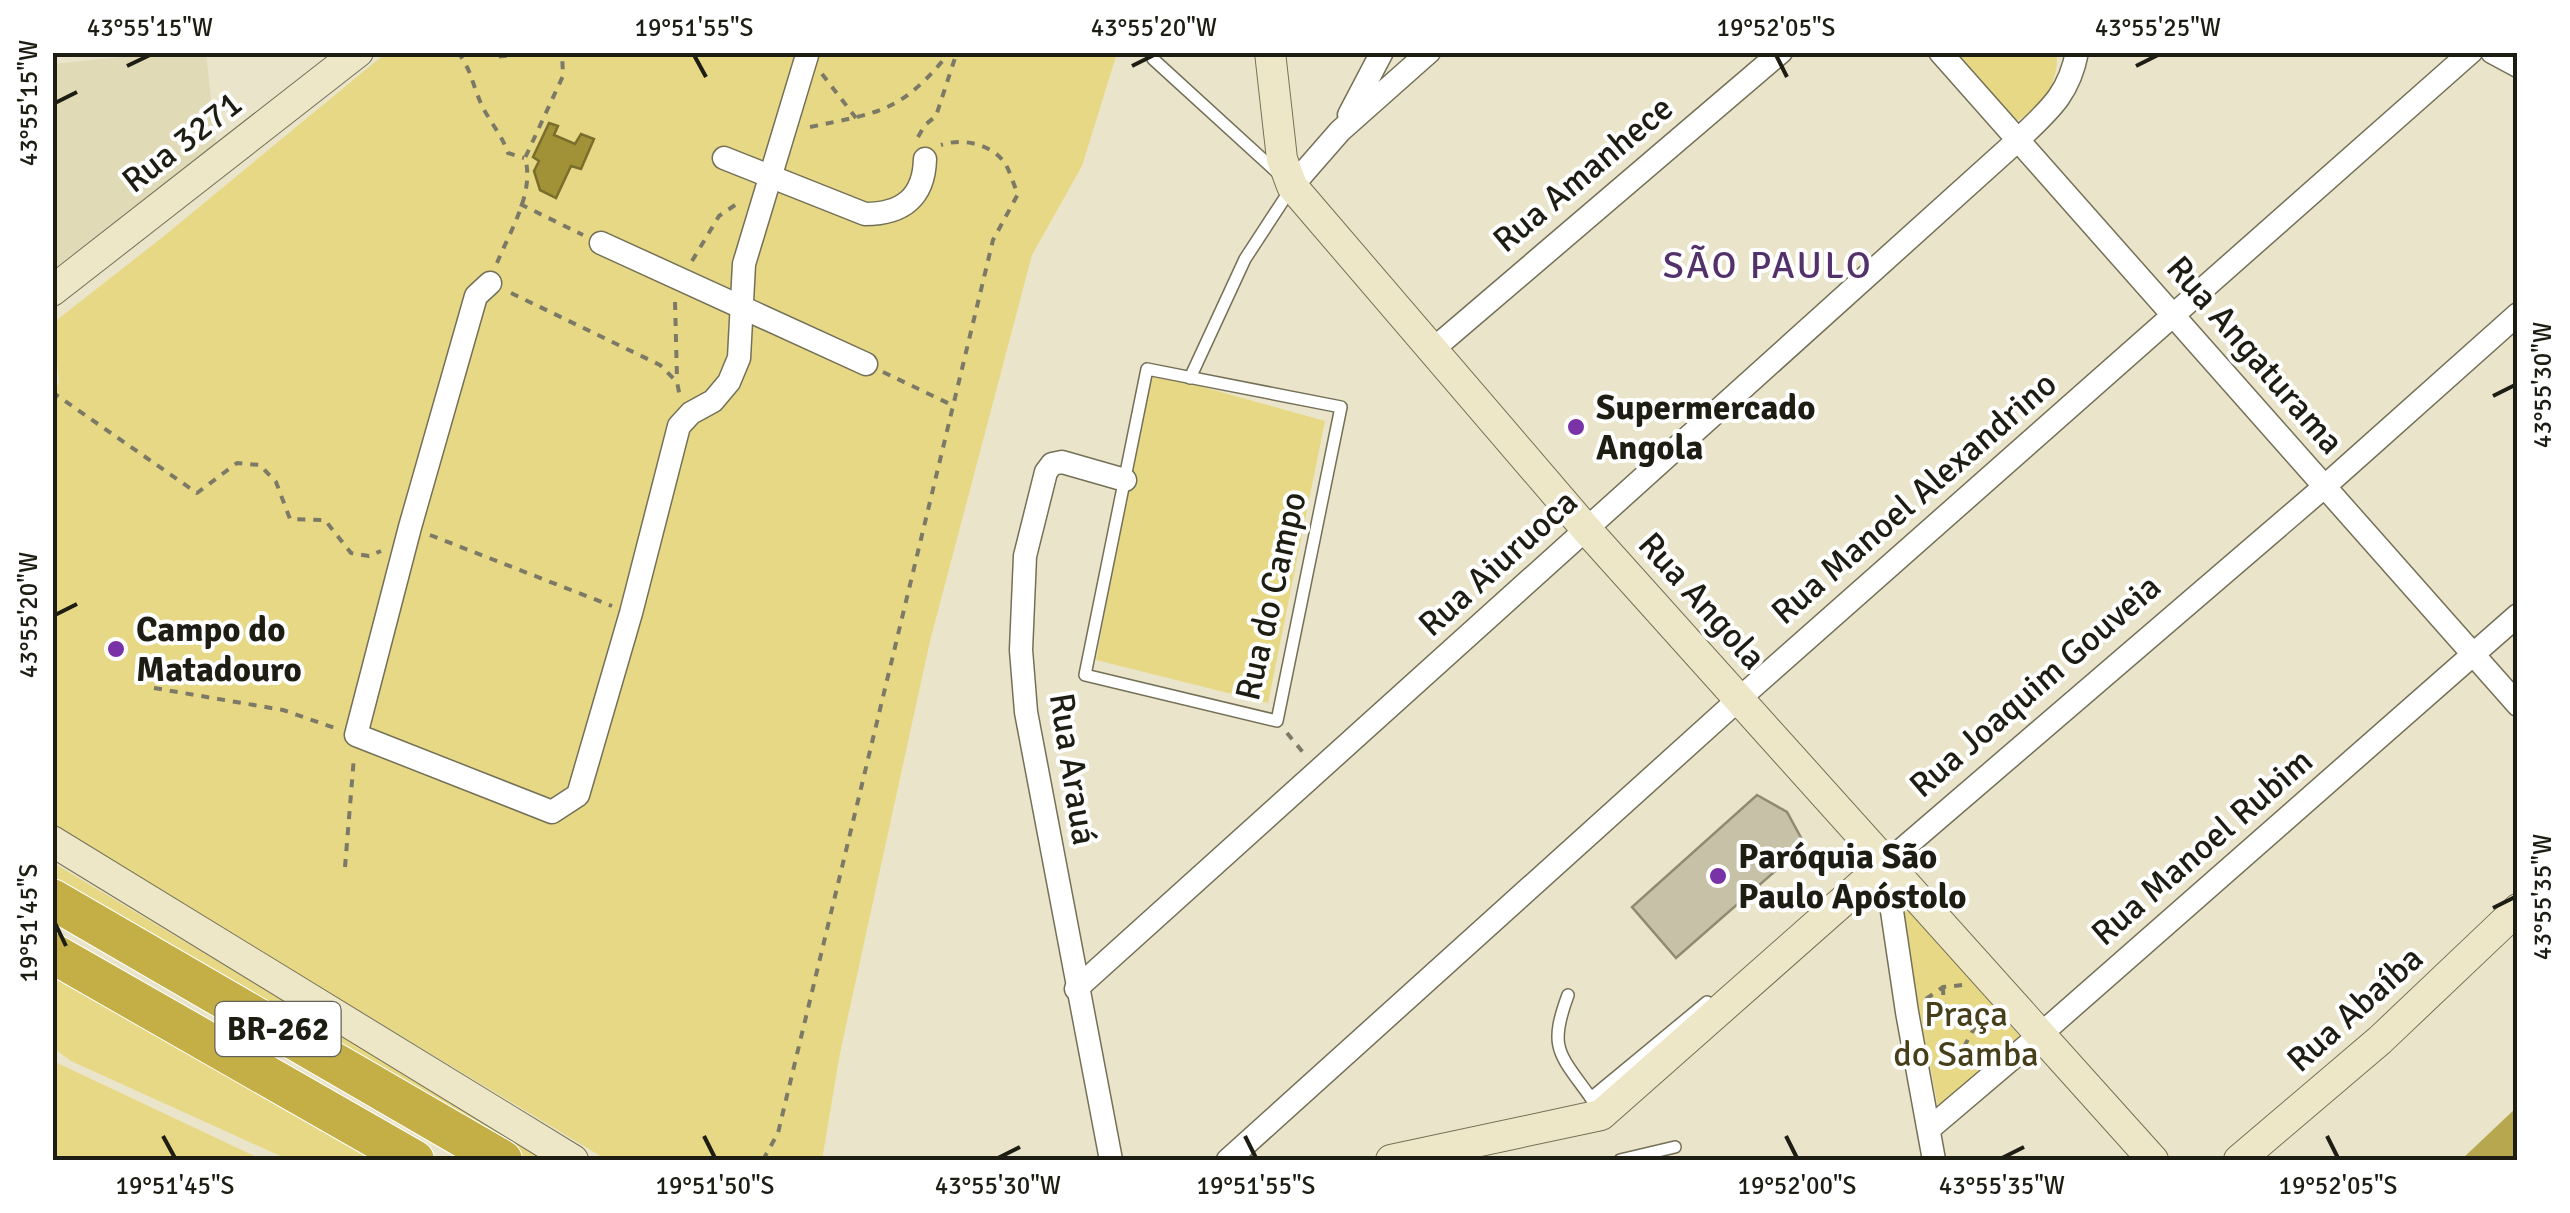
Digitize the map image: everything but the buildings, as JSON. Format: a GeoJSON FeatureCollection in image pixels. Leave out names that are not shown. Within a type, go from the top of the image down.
{"type":"FeatureCollection","features":[{"type":"Feature","properties":{"kind":"highway","name":"BR-262"},"geometry":{"type":"LineString","coordinates":[[60,901],[502,1160]]}},
{"type":"Feature","properties":{"kind":"highway","name":"BR-262"},"geometry":{"type":"LineString","coordinates":[[52,953],[414,1160]]}},
{"type":"Feature","properties":{"kind":"street","name":"Rua 3271"},"geometry":{"type":"LineString","coordinates":[[52,291],[358,52]]}},
{"type":"Feature","properties":{"kind":"street","name":"Rua Angola"},"geometry":{"type":"LineString","coordinates":[[1270,52],[1282,159],[1292,186],[1587,530],[2153,1160]]}},
{"type":"Feature","properties":{"kind":"street"},"geometry":{"type":"LineString","coordinates":[[1340,131],[1382,52]]}},
{"type":"Feature","properties":{"kind":"street"},"geometry":{"type":"LineString","coordinates":[[1292,186],[1340,131],[1429,52]]}},
{"type":"Feature","properties":{"kind":"street","name":"Rua Amanhece"},"geometry":{"type":"LineString","coordinates":[[1431,351],[1781,52]]}},
{"type":"Feature","properties":{"kind":"street","name":"Rua Angaturama"},"geometry":{"type":"LineString","coordinates":[[1940,52],[2518,705]]}},
{"type":"Feature","properties":{"kind":"street","name":"Rua Aiuruoca"},"geometry":{"type":"LineString","coordinates":[[1076,989],[2018,140],[2060,100],[2078,52]]}},
{"type":"Feature","properties":{"kind":"street","name":"Rua Manoel Alexandrino"},"geometry":{"type":"LineString","coordinates":[[1228,1160],[1739,699],[2471,52]]}},
{"type":"Feature","properties":{"kind":"street"},"geometry":{"type":"LineString","coordinates":[[2492,52],[2518,66]]}},
{"type":"Feature","properties":{"kind":"street"},"geometry":{"type":"LineString","coordinates":[[490,283],[476,296],[356,735],[552,812],[578,795],[631,613],[679,426],[691,413],[712,401],[729,382],[740,358],[744,264],[807,54]]}},
{"type":"Feature","properties":{"kind":"street"},"geometry":{"type":"LineString","coordinates":[[724,158],[865,214],[881,214],[907,203],[924,182],[925,159]]}},
{"type":"Feature","properties":{"kind":"street"},"geometry":{"type":"LineString","coordinates":[[600,243],[866,364]]}},
{"type":"Feature","properties":{"kind":"street","name":"Rua Joaquim Gouveia"},"geometry":{"type":"LineString","coordinates":[[1596,1106],[1885,864],[2518,314]]}},
{"type":"Feature","properties":{"kind":"street","name":"Rua Arauá"},"geometry":{"type":"LineString","coordinates":[[1111,1160],[1026,712],[1021,650],[1025,556],[1046,472],[1052,464],[1062,462],[1125,480]]}},
{"type":"Feature","properties":{"kind":"street","name":"Rua Manoel Rubim"},"geometry":{"type":"LineString","coordinates":[[1929,1128],[2518,615]]}},
{"type":"Feature","properties":{"kind":"street"},"geometry":{"type":"LineString","coordinates":[[52,842],[573,1160]]}},
{"type":"Feature","properties":{"kind":"street"},"geometry":{"type":"LineString","coordinates":[[1885,864],[1934,1160]]}},
{"type":"Feature","properties":{"kind":"street","name":"Rua Abaíba"},"geometry":{"type":"LineString","coordinates":[[2239,1160],[2380,1040],[2518,909]]}},
{"type":"Feature","properties":{"kind":"street"},"geometry":{"type":"LineString","coordinates":[[1397,1160],[1596,1106]]}},
{"type":"Feature","properties":{"kind":"lane"},"geometry":{"type":"LineString","coordinates":[[1153,59],[1292,186],[1244,259],[1190,378]]}},
{"type":"Feature","properties":{"kind":"lane","name":"Rua do Campo"},"geometry":{"type":"LineString","coordinates":[[1151,369],[1190,378],[1341,407],[1277,721],[1085,675],[1146,372],[1151,369]]}},
{"type":"Feature","properties":{"kind":"lane"},"geometry":{"type":"LineString","coordinates":[[1728,984],[1774,946]]}},
{"type":"Feature","properties":{"kind":"lane"},"geometry":{"type":"LineString","coordinates":[[1568,995],[1555,1030],[1557,1046],[1596,1106],[1713,997]]}},
{"type":"Feature","properties":{"kind":"lane"},"geometry":{"type":"LineString","coordinates":[[1620,1160],[1675,1148]]}},
{"type":"Feature","properties":{"kind":"path"},"geometry":{"type":"LineString","coordinates":[[458,52],[473,74],[478,97],[503,137],[508,153],[525,158]]}},
{"type":"Feature","properties":{"kind":"path"},"geometry":{"type":"LineString","coordinates":[[484,52],[494,57],[542,52]]}},
{"type":"Feature","properties":{"kind":"path"},"geometry":{"type":"LineString","coordinates":[[562,52],[563,76],[525,158],[529,172],[527,188],[490,283],[670,372],[681,400],[679,426]]}},
{"type":"Feature","properties":{"kind":"path"},"geometry":{"type":"LineString","coordinates":[[782,133],[888,110],[923,85],[950,52]]}},
{"type":"Feature","properties":{"kind":"path"},"geometry":{"type":"LineString","coordinates":[[764,1160],[778,1133],[993,240],[1018,194],[1003,160],[981,146],[956,139],[942,144],[925,159],[918,137],[924,125],[936,116],[957,52]]}},
{"type":"Feature","properties":{"kind":"path"},"geometry":{"type":"LineString","coordinates":[[807,54],[856,118]]}},
{"type":"Feature","properties":{"kind":"path"},"geometry":{"type":"LineString","coordinates":[[520,204],[600,243]]}},
{"type":"Feature","properties":{"kind":"path"},"geometry":{"type":"LineString","coordinates":[[866,364],[954,406]]}},
{"type":"Feature","properties":{"kind":"path"},"geometry":{"type":"LineString","coordinates":[[52,392],[197,493],[237,464],[260,465],[276,482],[290,519],[325,520],[352,553],[369,556],[386,550],[410,527],[631,613]]}},
{"type":"Feature","properties":{"kind":"path"},"geometry":{"type":"LineString","coordinates":[[154,688],[283,710],[356,735],[346,868]]}},
{"type":"Feature","properties":{"kind":"path"},"geometry":{"type":"LineString","coordinates":[[1277,721],[1319,771]]}},
{"type":"Feature","properties":{"kind":"path"},"geometry":{"type":"LineString","coordinates":[[1907,1012],[1943,987],[1992,982]]}},
{"type":"Feature","properties":{"kind":"path"},"geometry":{"type":"LineString","coordinates":[[1943,987],[1944,1017],[1976,1025],[1960,1054]]}},
{"type":"Feature","properties":{"kind":"shaded area"},"geometry":{"type":"Polygon","coordinates":[[[161,53],[206,53],[216,143],[53,269],[53,64],[161,53]]]}},
{"type":"Feature","properties":{"kind":"shaded area"},"geometry":{"type":"Polygon","coordinates":[[[549,123],[558,126],[554,135],[575,144],[581,134],[594,139],[581,169],[571,166],[556,198],[540,190],[534,171],[539,161],[533,157],[549,123]]]}},
{"type":"Feature","properties":{"kind":"shaded area"},"geometry":{"type":"Polygon","coordinates":[[[2517,1107],[2517,1160],[2461,1160],[2517,1107]]]}},
{"type":"Feature","properties":{"kind":"green space"},"geometry":{"type":"Polygon","coordinates":[[[386,53],[1117,53],[1082,166],[1032,255],[930,641],[840,1053],[822,1160],[607,1160],[53,826],[52,393],[59,383],[53,323],[386,53]]]}},
{"type":"Feature","properties":{"kind":"green space"},"geometry":{"type":"Polygon","coordinates":[[[1953,53],[2057,53],[2057,65],[2047,94],[2015,122],[1953,53]]]}},
{"type":"Feature","properties":{"kind":"green space"},"geometry":{"type":"Polygon","coordinates":[[[1149,372],[1325,421],[1268,703],[1096,660],[1149,372]]]}},
{"type":"Feature","properties":{"kind":"green space"},"geometry":{"type":"Polygon","coordinates":[[[52,862],[549,1160],[515,1160],[86,907],[53,879],[52,862]]]}},
{"type":"Feature","properties":{"kind":"green space","name":"Praça do Samba"},"geometry":{"type":"Polygon","coordinates":[[[1911,909],[2021,1038],[1939,1112],[1901,914],[1911,909]]]}},
{"type":"Feature","properties":{"kind":"green space"},"geometry":{"type":"Polygon","coordinates":[[[52,971],[386,1160],[289,1160],[71,1061],[53,1048],[52,971]]]}},
{"type":"Feature","properties":{"kind":"green space"},"geometry":{"type":"Polygon","coordinates":[[[53,1061],[263,1160],[53,1160],[53,1061]]]}},
{"type":"Feature","properties":{"kind":"place","name":"Supermercado Angola"},"geometry":{"type":"Point","coordinates":[1576,427]}},
{"type":"Feature","properties":{"kind":"place","name":"Campo do Matadouro"},"geometry":{"type":"Point","coordinates":[116,649]}},
{"type":"Feature","properties":{"kind":"place","name":"Paróquia São Paulo Apóstolo"},"geometry":{"type":"Point","coordinates":[1718,876]}},
{"type":"Feature","properties":{"kind":"district","name":"SÃO PAULO"},"geometry":{"type":"Point","coordinates":[1768,265]}}]}
